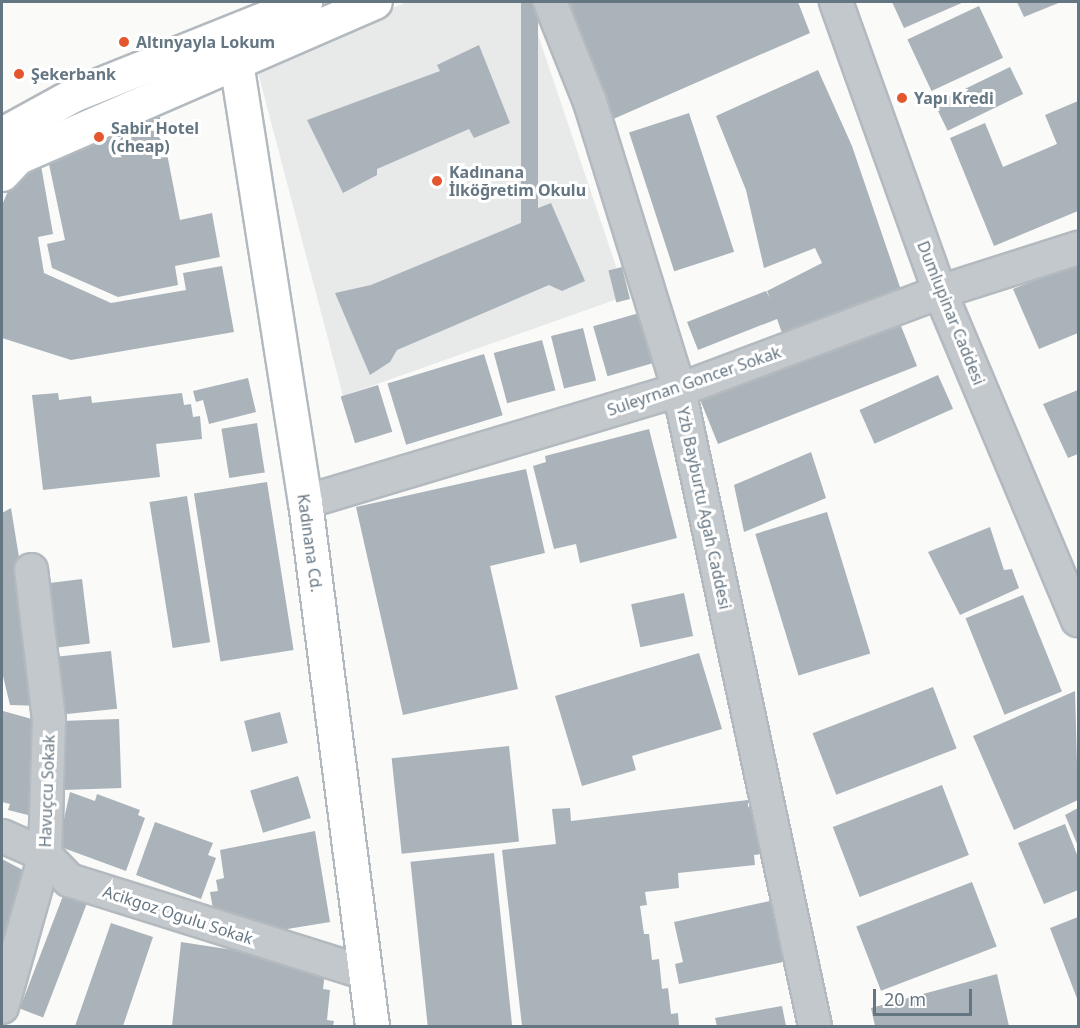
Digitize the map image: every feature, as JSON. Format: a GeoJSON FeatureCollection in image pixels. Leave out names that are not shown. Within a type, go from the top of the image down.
{"type":"FeatureCollection","features":[{"type":"Feature","properties":{"kind":"street"},"geometry":{"type":"LineString","coordinates":[[2,134],[73,95],[267,9],[305,2]]}},
{"type":"Feature","properties":{"kind":"street"},"geometry":{"type":"LineString","coordinates":[[2,174],[18,157],[375,2]]}},
{"type":"Feature","properties":{"kind":"street","name":"Yzb Bayburtu Agah Caddesi"},"geometry":{"type":"LineString","coordinates":[[550,2],[590,102],[679,390],[815,1026]]}},
{"type":"Feature","properties":{"kind":"street","name":"Dumlupinar Caddesi"},"geometry":{"type":"LineString","coordinates":[[836,2],[940,292],[1078,620]]}},
{"type":"Feature","properties":{"kind":"street","name":"Kadınana Cd."},"geometry":{"type":"LineString","coordinates":[[236,62],[305,502],[372,1026]]}},
{"type":"Feature","properties":{"kind":"street","name":"Suleyrnan Goncer Sokak"},"geometry":{"type":"LineString","coordinates":[[305,502],[679,390],[940,292],[1078,248]]}},
{"type":"Feature","properties":{"kind":"street","name":"Havuçcu Sokak"},"geometry":{"type":"LineString","coordinates":[[2,1007],[45,855],[49,720],[31,570]]}},
{"type":"Feature","properties":{"kind":"street","name":"Acikgoz Ogulu Sokak"},"geometry":{"type":"LineString","coordinates":[[2,836],[45,855],[69,880],[365,973]]}},
{"type":"Feature","properties":{"kind":"shaded area","name":"Kadınana İlköğretim Okulu"},"geometry":{"type":"Polygon","coordinates":[[[407,2],[527,2],[626,296],[343,396],[256,65],[407,2]]]}},
{"type":"Feature","properties":{"kind":"building"},"geometry":{"type":"Polygon","coordinates":[[[521,2],[538,2],[538,273],[521,273],[521,2]]]}},
{"type":"Feature","properties":{"kind":"building"},"geometry":{"type":"Polygon","coordinates":[[[570,2],[798,2],[810,33],[611,120],[570,2]]]}},
{"type":"Feature","properties":{"kind":"building"},"geometry":{"type":"Polygon","coordinates":[[[892,2],[964,2],[904,28],[892,2]]]}},
{"type":"Feature","properties":{"kind":"building"},"geometry":{"type":"Polygon","coordinates":[[[1017,2],[1061,2],[1024,17],[1017,2]]]}},
{"type":"Feature","properties":{"kind":"building"},"geometry":{"type":"Polygon","coordinates":[[[979,6],[1003,58],[931,91],[907,39],[979,6]]]}},
{"type":"Feature","properties":{"kind":"building"},"geometry":{"type":"Polygon","coordinates":[[[479,45],[510,123],[474,138],[469,129],[377,169],[377,175],[343,193],[307,120],[440,71],[437,65],[479,45]]]}},
{"type":"Feature","properties":{"kind":"building"},"geometry":{"type":"Polygon","coordinates":[[[1010,67],[1023,94],[948,131],[935,104],[1010,67]]]}},
{"type":"Feature","properties":{"kind":"building"},"geometry":{"type":"Polygon","coordinates":[[[818,70],[852,146],[902,293],[786,344],[777,319],[698,350],[687,322],[766,291],[770,298],[767,291],[822,263],[815,248],[764,268],[746,190],[716,116],[818,70]]]}},
{"type":"Feature","properties":{"kind":"building"},"geometry":{"type":"Polygon","coordinates":[[[1078,101],[1078,211],[994,246],[950,138],[985,123],[1003,167],[1057,144],[1045,115],[1078,101]]]}},
{"type":"Feature","properties":{"kind":"building"},"geometry":{"type":"Polygon","coordinates":[[[159,113],[180,220],[212,213],[220,257],[175,266],[178,285],[118,297],[52,268],[47,244],[65,240],[46,150],[159,113]]]}},
{"type":"Feature","properties":{"kind":"building"},"geometry":{"type":"Polygon","coordinates":[[[689,113],[734,252],[674,271],[629,132],[689,113]]]}},
{"type":"Feature","properties":{"kind":"building"},"geometry":{"type":"Polygon","coordinates":[[[39,154],[53,234],[38,237],[44,273],[111,303],[186,290],[183,273],[222,266],[234,332],[71,360],[2,338],[2,205],[18,168],[39,154]]]}},
{"type":"Feature","properties":{"kind":"building"},"geometry":{"type":"Polygon","coordinates":[[[551,203],[585,281],[562,291],[549,285],[397,350],[390,362],[370,375],[335,293],[371,285],[523,222],[528,212],[551,203]]]}},
{"type":"Feature","properties":{"kind":"building"},"geometry":{"type":"Polygon","coordinates":[[[1078,264],[1078,333],[1039,349],[1013,289],[1078,264]]]}},
{"type":"Feature","properties":{"kind":"building"},"geometry":{"type":"Polygon","coordinates":[[[622,267],[630,299],[616,302],[608,270],[622,267]]]}},
{"type":"Feature","properties":{"kind":"building"},"geometry":{"type":"Polygon","coordinates":[[[646,311],[660,361],[607,376],[593,326],[646,311]]]}},
{"type":"Feature","properties":{"kind":"building"},"geometry":{"type":"Polygon","coordinates":[[[901,326],[917,366],[718,444],[699,397],[901,326]]]}},
{"type":"Feature","properties":{"kind":"building"},"geometry":{"type":"Polygon","coordinates":[[[583,328],[596,380],[564,388],[551,336],[583,328]]]}},
{"type":"Feature","properties":{"kind":"building"},"geometry":{"type":"Polygon","coordinates":[[[542,340],[555,390],[507,403],[494,353],[542,340]]]}},
{"type":"Feature","properties":{"kind":"building"},"geometry":{"type":"Polygon","coordinates":[[[484,354],[503,415],[406,445],[387,384],[484,354]]]}},
{"type":"Feature","properties":{"kind":"building"},"geometry":{"type":"Polygon","coordinates":[[[938,375],[953,409],[874,444],[859,410],[938,375]]]}},
{"type":"Feature","properties":{"kind":"building"},"geometry":{"type":"Polygon","coordinates":[[[248,378],[256,412],[209,424],[203,400],[196,402],[193,391],[248,378]]]}},
{"type":"Feature","properties":{"kind":"building"},"geometry":{"type":"Polygon","coordinates":[[[378,385],[392,432],[355,443],[341,396],[378,385]]]}},
{"type":"Feature","properties":{"kind":"building"},"geometry":{"type":"Polygon","coordinates":[[[1078,390],[1078,454],[1068,458],[1043,404],[1078,390]]]}},
{"type":"Feature","properties":{"kind":"building"},"geometry":{"type":"Polygon","coordinates":[[[58,393],[59,400],[91,396],[92,403],[182,393],[184,405],[191,404],[193,417],[200,416],[202,439],[156,444],[160,477],[43,490],[32,395],[58,393]]]}},
{"type":"Feature","properties":{"kind":"building"},"geometry":{"type":"Polygon","coordinates":[[[257,423],[265,472],[229,478],[221,429],[257,423]]]}},
{"type":"Feature","properties":{"kind":"building"},"geometry":{"type":"Polygon","coordinates":[[[649,429],[677,538],[580,563],[576,544],[554,549],[533,466],[546,462],[545,456],[649,429]]]}},
{"type":"Feature","properties":{"kind":"building"},"geometry":{"type":"Polygon","coordinates":[[[811,452],[826,498],[744,532],[734,485],[811,452]]]}},
{"type":"Feature","properties":{"kind":"building"},"geometry":{"type":"Polygon","coordinates":[[[526,469],[545,553],[490,566],[518,689],[403,715],[356,507],[526,469]]]}},
{"type":"Feature","properties":{"kind":"building"},"geometry":{"type":"Polygon","coordinates":[[[267,482],[294,650],[221,661],[194,494],[267,482]]]}},
{"type":"Feature","properties":{"kind":"building"},"geometry":{"type":"Polygon","coordinates":[[[187,496],[210,642],[173,648],[149,502],[187,496]]]}},
{"type":"Feature","properties":{"kind":"building"},"geometry":{"type":"Polygon","coordinates":[[[11,508],[43,706],[10,705],[2,672],[2,513],[11,508]]]}},
{"type":"Feature","properties":{"kind":"building"},"geometry":{"type":"Polygon","coordinates":[[[827,512],[870,654],[799,675],[755,534],[827,512]]]}},
{"type":"Feature","properties":{"kind":"building"},"geometry":{"type":"Polygon","coordinates":[[[990,527],[1004,570],[1012,569],[1019,588],[960,615],[928,552],[990,527]]]}},
{"type":"Feature","properties":{"kind":"building"},"geometry":{"type":"Polygon","coordinates":[[[82,579],[90,644],[49,649],[41,584],[82,579]]]}},
{"type":"Feature","properties":{"kind":"building"},"geometry":{"type":"Polygon","coordinates":[[[684,593],[693,636],[640,647],[631,604],[684,593]]]}},
{"type":"Feature","properties":{"kind":"building"},"geometry":{"type":"Polygon","coordinates":[[[1023,595],[1062,691],[1004,715],[966,618],[1023,595]]]}},
{"type":"Feature","properties":{"kind":"building"},"geometry":{"type":"Polygon","coordinates":[[[111,651],[117,709],[57,715],[51,657],[111,651]]]}},
{"type":"Feature","properties":{"kind":"building"},"geometry":{"type":"Polygon","coordinates":[[[699,653],[722,729],[632,756],[636,770],[582,786],[555,696],[699,653]]]}},
{"type":"Feature","properties":{"kind":"building"},"geometry":{"type":"Polygon","coordinates":[[[933,687],[957,749],[836,795],[813,733],[933,687]]]}},
{"type":"Feature","properties":{"kind":"building"},"geometry":{"type":"Polygon","coordinates":[[[1075,691],[1078,800],[1014,830],[973,736],[1075,691]]]}},
{"type":"Feature","properties":{"kind":"building"},"geometry":{"type":"Polygon","coordinates":[[[3,711],[39,721],[36,817],[8,810],[10,804],[2,802],[3,711]]]}},
{"type":"Feature","properties":{"kind":"building"},"geometry":{"type":"Polygon","coordinates":[[[280,712],[288,743],[252,752],[244,721],[280,712]]]}},
{"type":"Feature","properties":{"kind":"building"},"geometry":{"type":"Polygon","coordinates":[[[119,719],[121,788],[63,790],[61,721],[119,719]]]}},
{"type":"Feature","properties":{"kind":"building"},"geometry":{"type":"Polygon","coordinates":[[[509,746],[519,841],[402,854],[392,758],[509,746]]]}},
{"type":"Feature","properties":{"kind":"building"},"geometry":{"type":"Polygon","coordinates":[[[298,776],[311,818],[263,833],[250,791],[298,776]]]}},
{"type":"Feature","properties":{"kind":"building"},"geometry":{"type":"Polygon","coordinates":[[[942,785],[969,855],[860,897],[833,827],[942,785]]]}},
{"type":"Feature","properties":{"kind":"building"},"geometry":{"type":"Polygon","coordinates":[[[70,792],[95,801],[97,794],[140,810],[138,815],[145,818],[126,871],[58,846],[70,792]]]}},
{"type":"Feature","properties":{"kind":"building"},"geometry":{"type":"Polygon","coordinates":[[[748,800],[748,807],[756,806],[762,854],[754,855],[755,865],[678,873],[679,888],[645,892],[647,905],[640,906],[644,934],[649,934],[652,960],[659,959],[662,989],[668,988],[671,1014],[678,1013],[679,1026],[522,1026],[502,850],[556,844],[552,809],[570,808],[571,821],[748,800]]]}},
{"type":"Feature","properties":{"kind":"building"},"geometry":{"type":"Polygon","coordinates":[[[1078,808],[1078,846],[1065,815],[1078,808]]]}},
{"type":"Feature","properties":{"kind":"building"},"geometry":{"type":"Polygon","coordinates":[[[155,822],[213,843],[208,855],[216,858],[201,899],[136,875],[155,822]]]}},
{"type":"Feature","properties":{"kind":"building"},"geometry":{"type":"Polygon","coordinates":[[[1065,824],[1078,857],[1078,890],[1044,904],[1018,843],[1065,824]]]}},
{"type":"Feature","properties":{"kind":"building"},"geometry":{"type":"Polygon","coordinates":[[[315,831],[330,922],[257,934],[236,923],[235,914],[213,909],[210,892],[218,891],[216,880],[224,878],[220,850],[315,831]]]}},
{"type":"Feature","properties":{"kind":"building"},"geometry":{"type":"Polygon","coordinates":[[[494,853],[512,1026],[428,1026],[410,862],[494,853]]]}},
{"type":"Feature","properties":{"kind":"building"},"geometry":{"type":"Polygon","coordinates":[[[2,859],[36,877],[2,945],[2,859]]]}},
{"type":"Feature","properties":{"kind":"building"},"geometry":{"type":"Polygon","coordinates":[[[972,882],[997,946],[881,991],[856,926],[972,882]]]}},
{"type":"Feature","properties":{"kind":"building"},"geometry":{"type":"Polygon","coordinates":[[[66,888],[89,897],[43,1017],[20,1008],[66,888]]]}},
{"type":"Feature","properties":{"kind":"building"},"geometry":{"type":"Polygon","coordinates":[[[770,901],[783,962],[679,984],[675,964],[683,962],[674,922],[770,901]]]}},
{"type":"Feature","properties":{"kind":"building"},"geometry":{"type":"Polygon","coordinates":[[[1078,917],[1078,1001],[1050,928],[1078,917]]]}},
{"type":"Feature","properties":{"kind":"building"},"geometry":{"type":"Polygon","coordinates":[[[111,923],[153,937],[123,1026],[75,1026],[111,923]]]}},
{"type":"Feature","properties":{"kind":"building"},"geometry":{"type":"Polygon","coordinates":[[[181,942],[326,964],[323,989],[330,990],[327,1020],[334,1021],[333,1026],[172,1026],[181,942]]]}},
{"type":"Feature","properties":{"kind":"building"},"geometry":{"type":"Polygon","coordinates":[[[997,974],[1009,1026],[875,1026],[871,1008],[997,974]]]}},
{"type":"Feature","properties":{"kind":"building"},"geometry":{"type":"Polygon","coordinates":[[[782,1006],[786,1026],[717,1026],[715,1018],[782,1006]]]}},
{"type":"Feature","properties":{"kind":"place","name":"Altınyayla Lokum"},"geometry":{"type":"Point","coordinates":[124,42]}},
{"type":"Feature","properties":{"kind":"place","name":"Şekerbank"},"geometry":{"type":"Point","coordinates":[19,74]}},
{"type":"Feature","properties":{"kind":"place","name":"Yapı Kredi"},"geometry":{"type":"Point","coordinates":[902,98]}},
{"type":"Feature","properties":{"kind":"place","name":"Sabir Hotel (cheap)"},"geometry":{"type":"Point","coordinates":[99,137]}},
{"type":"Feature","properties":{"kind":"place","name":"Kadınana İlköğretim Okulu"},"geometry":{"type":"Point","coordinates":[437,181]}}]}
